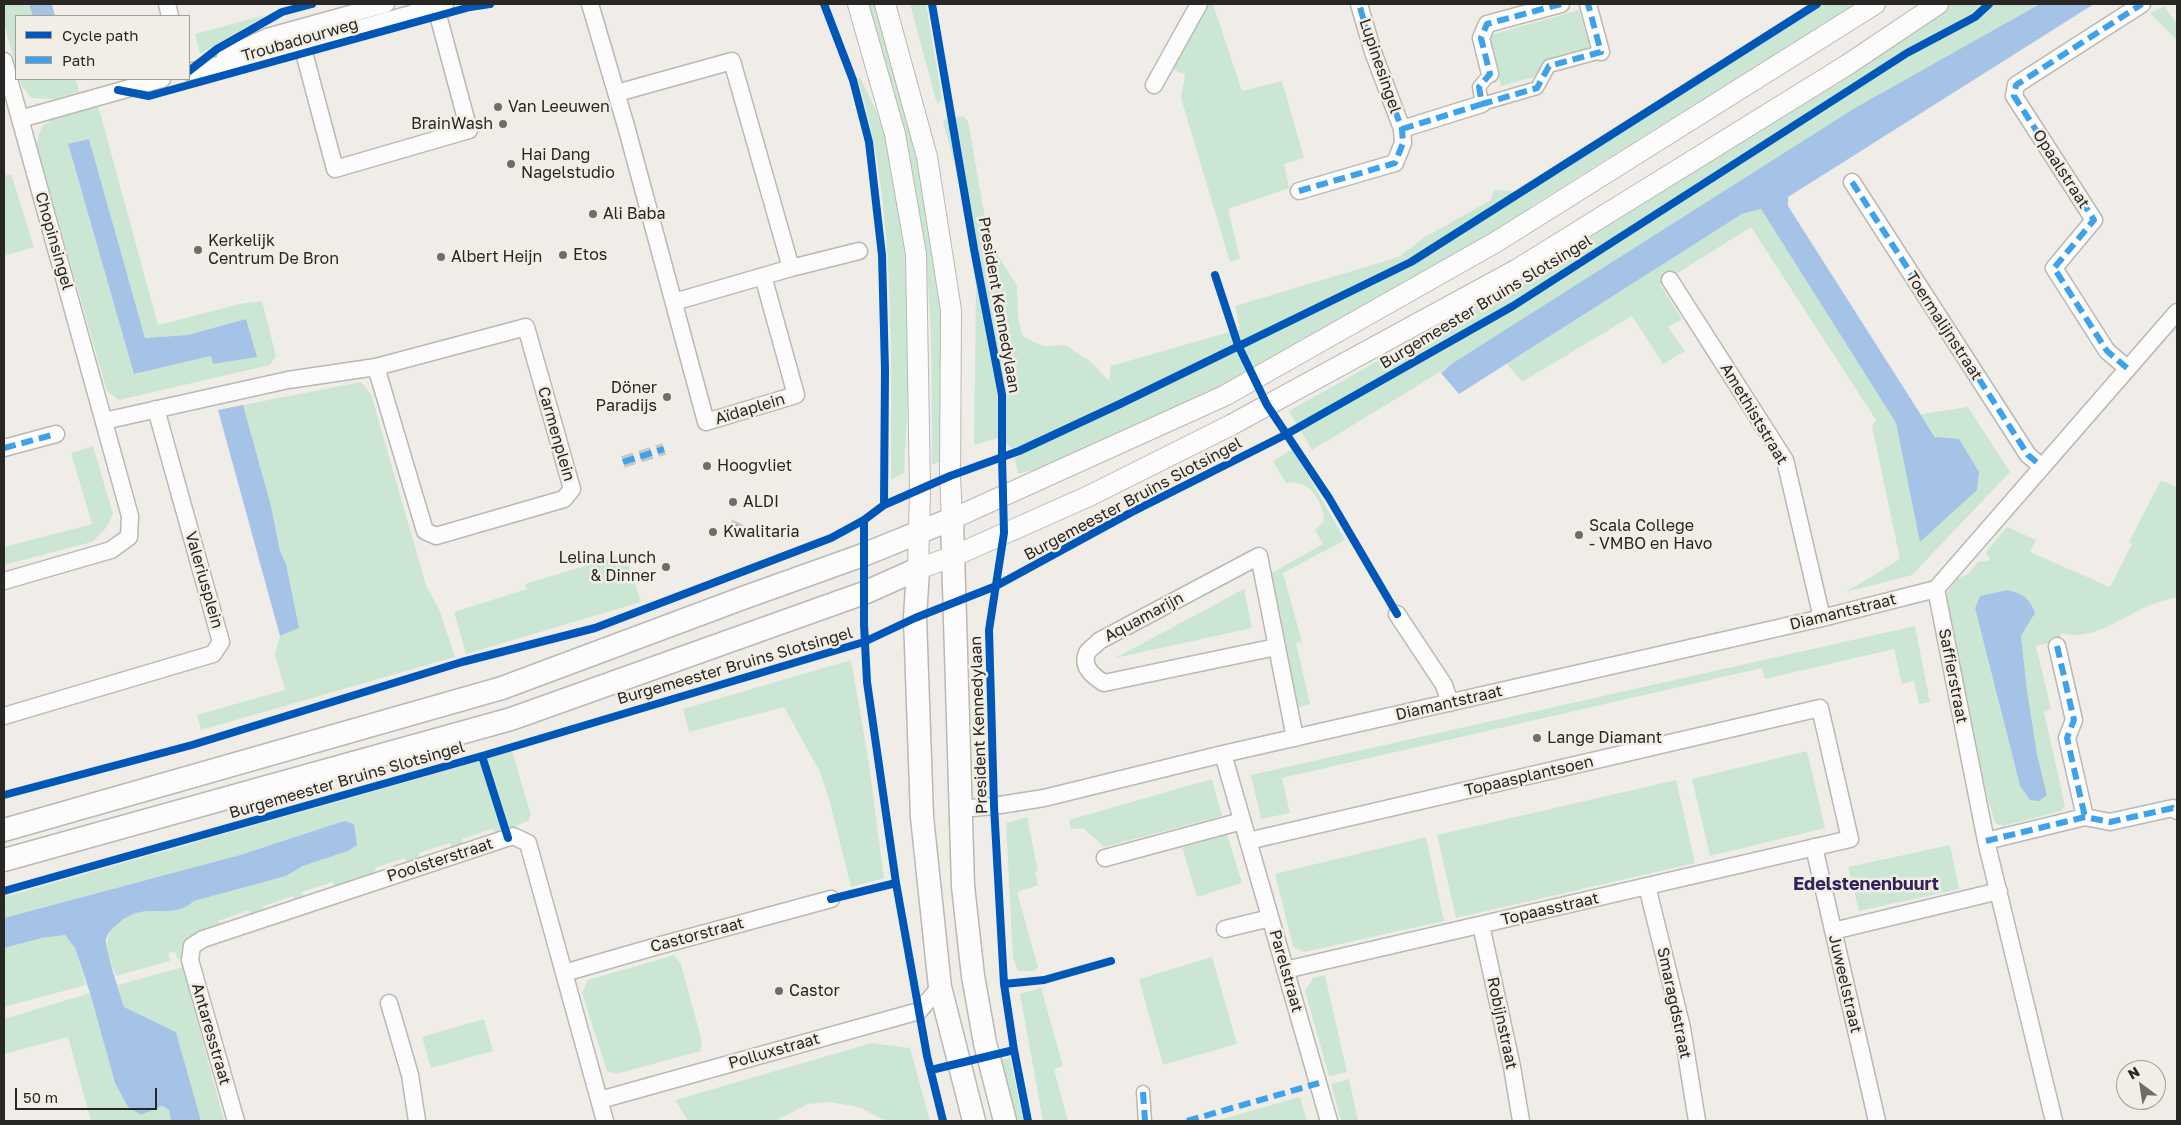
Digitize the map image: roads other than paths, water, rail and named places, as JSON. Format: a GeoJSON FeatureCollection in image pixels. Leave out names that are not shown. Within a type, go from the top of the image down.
{"type":"FeatureCollection","features":[{"type":"Feature","properties":{"kind":"main road"},"geometry":{"type":"LineString","coordinates":[[4,830],[502,688],[952,519]]}},
{"type":"Feature","properties":{"kind":"main road","name":"President Kennedylaan"},"geometry":{"type":"LineString","coordinates":[[952,519],[963,886],[972,976],[985,1043],[1004,1121]]}},
{"type":"Feature","properties":{"kind":"main road"},"geometry":{"type":"LineString","coordinates":[[918,569],[915,618],[922,818],[940,987],[974,1121]]}},
{"type":"Feature","properties":{"kind":"main road","name":"Burgemeester Bruins Slotsingel"},"geometry":{"type":"LineString","coordinates":[[4,860],[511,719],[864,593],[918,569]]}},
{"type":"Feature","properties":{"kind":"street","name":"Troubadourweg"},"geometry":{"type":"LineString","coordinates":[[190,72],[268,37],[386,4]]}},
{"type":"Feature","properties":{"kind":"street","name":"Aïdaplein"},"geometry":{"type":"LineString","coordinates":[[590,4],[706,422],[796,395],[763,276]]}},
{"type":"Feature","properties":{"kind":"street"},"geometry":{"type":"LineString","coordinates":[[858,4],[895,134],[916,254],[920,490],[918,569]]}},
{"type":"Feature","properties":{"kind":"street","name":"President Kennedylaan"},"geometry":{"type":"LineString","coordinates":[[885,4],[927,157],[951,310],[950,476],[952,519]]}},
{"type":"Feature","properties":{"kind":"street"},"geometry":{"type":"LineString","coordinates":[[1154,85],[1199,4]]}},
{"type":"Feature","properties":{"kind":"street","name":"Lupinesingel"},"geometry":{"type":"LineString","coordinates":[[1299,191],[1395,163],[1404,143],[1402,128],[1373,52],[1359,4]]}},
{"type":"Feature","properties":{"kind":"street"},"geometry":{"type":"LineString","coordinates":[[1482,104],[1479,87],[1490,74],[1481,38],[1487,24],[1561,4]]}},
{"type":"Feature","properties":{"kind":"street","name":"Lupinesingel"},"geometry":{"type":"LineString","coordinates":[[1402,128],[1537,88],[1550,66],[1601,52],[1588,4]]}},
{"type":"Feature","properties":{"kind":"street"},"geometry":{"type":"LineString","coordinates":[[952,519],[1224,396],[1496,242],[1876,4]]}},
{"type":"Feature","properties":{"kind":"street","name":"Burgemeester Bruins Slotsingel"},"geometry":{"type":"LineString","coordinates":[[918,569],[954,556],[1089,496],[1231,426],[1516,270],[1847,65],[1938,4]]}},
{"type":"Feature","properties":{"kind":"street","name":"Opaalstraat"},"geometry":{"type":"LineString","coordinates":[[2127,368],[2107,351],[2054,268],[2094,220],[2014,96],[2016,85],[2142,4]]}},
{"type":"Feature","properties":{"kind":"street","name":"Troubadourweg"},"geometry":{"type":"LineString","coordinates":[[190,72],[302,45],[439,5],[470,130],[335,169],[302,45],[310,25]]}},
{"type":"Feature","properties":{"kind":"street","name":"Chopinsingel"},"geometry":{"type":"LineString","coordinates":[[4,61],[130,516],[129,537],[111,550],[4,581]]}},
{"type":"Feature","properties":{"kind":"street"},"geometry":{"type":"LineString","coordinates":[[616,93],[732,61],[791,268]]}},
{"type":"Feature","properties":{"kind":"street"},"geometry":{"type":"LineString","coordinates":[[20,118],[158,80]]}},
{"type":"Feature","properties":{"kind":"street","name":"Toermalijnstraat"},"geometry":{"type":"LineString","coordinates":[[1852,182],[2028,454],[2041,466]]}},
{"type":"Feature","properties":{"kind":"street"},"geometry":{"type":"LineString","coordinates":[[674,302],[791,268],[859,251]]}},
{"type":"Feature","properties":{"kind":"street","name":"Amethiststraat"},"geometry":{"type":"LineString","coordinates":[[1670,280],[1785,460],[1822,618]]}},
{"type":"Feature","properties":{"kind":"street"},"geometry":{"type":"LineString","coordinates":[[1936,589],[2041,466],[2177,312]]}},
{"type":"Feature","properties":{"kind":"street","name":"Carmenplein"},"geometry":{"type":"LineString","coordinates":[[104,420],[288,380],[376,367],[526,327],[572,489],[564,499],[436,536],[425,531],[376,367]]}},
{"type":"Feature","properties":{"kind":"street","name":"Valeriusplein"},"geometry":{"type":"LineString","coordinates":[[4,716],[213,654],[221,642],[156,409]]}},
{"type":"Feature","properties":{"kind":"street"},"geometry":{"type":"LineString","coordinates":[[4,448],[56,434]]}},
{"type":"Feature","properties":{"kind":"street","name":"Aquamarijn"},"geometry":{"type":"LineString","coordinates":[[1276,647],[1104,683],[1092,676],[1086,663],[1087,653],[1099,641],[1259,556],[1295,738]]}},
{"type":"Feature","properties":{"kind":"street","name":"Diamantstraat"},"geometry":{"type":"LineString","coordinates":[[960,809],[1044,798],[1223,754],[1822,618],[1936,589]]}},
{"type":"Feature","properties":{"kind":"street","name":"Saffierstraat"},"geometry":{"type":"LineString","coordinates":[[1936,589],[1986,841],[2054,1121]]}},
{"type":"Feature","properties":{"kind":"street"},"geometry":{"type":"LineString","coordinates":[[1397,614],[1444,685],[1450,703]]}},
{"type":"Feature","properties":{"kind":"street"},"geometry":{"type":"LineString","coordinates":[[2057,646],[2074,720],[2067,738],[2084,818]]}},
{"type":"Feature","properties":{"kind":"street","name":"Topaasplantsoen"},"geometry":{"type":"LineString","coordinates":[[1248,841],[1820,708],[1850,839],[1814,847]]}},
{"type":"Feature","properties":{"kind":"street","name":"Parelstraat"},"geometry":{"type":"LineString","coordinates":[[1223,754],[1329,1121]]}},
{"type":"Feature","properties":{"kind":"street"},"geometry":{"type":"LineString","coordinates":[[1986,841],[2084,818],[2110,822],[2172,808],[2177,811]]}},
{"type":"Feature","properties":{"kind":"street"},"geometry":{"type":"LineString","coordinates":[[1105,858],[1242,822]]}},
{"type":"Feature","properties":{"kind":"street","name":"Poolsterstraat"},"geometry":{"type":"LineString","coordinates":[[192,946],[203,939],[513,836],[528,843],[605,1121]]}},
{"type":"Feature","properties":{"kind":"street","name":"Topaasstraat"},"geometry":{"type":"LineString","coordinates":[[1285,970],[1814,847]]}},
{"type":"Feature","properties":{"kind":"street","name":"Juweelstraat"},"geometry":{"type":"LineString","coordinates":[[1814,847],[1877,1121]]}},
{"type":"Feature","properties":{"kind":"street","name":"Smaragdstraat"},"geometry":{"type":"LineString","coordinates":[[1647,886],[1682,1028],[1697,1121]]}},
{"type":"Feature","properties":{"kind":"street"},"geometry":{"type":"LineString","coordinates":[[1833,931],[1999,891]]}},
{"type":"Feature","properties":{"kind":"street","name":"Castorstraat"},"geometry":{"type":"LineString","coordinates":[[564,973],[831,900]]}},
{"type":"Feature","properties":{"kind":"street"},"geometry":{"type":"LineString","coordinates":[[1225,929],[1270,918]]}},
{"type":"Feature","properties":{"kind":"street","name":"Robijnstraat"},"geometry":{"type":"LineString","coordinates":[[1481,924],[1512,1067],[1521,1121]]}},
{"type":"Feature","properties":{"kind":"street","name":"Antaresstraat"},"geometry":{"type":"LineString","coordinates":[[192,946],[190,960],[236,1121]]}},
{"type":"Feature","properties":{"kind":"street","name":"Polluxstraat"},"geometry":{"type":"LineString","coordinates":[[600,1100],[918,1011],[940,987]]}},
{"type":"Feature","properties":{"kind":"street"},"geometry":{"type":"LineString","coordinates":[[389,1003],[410,1075],[417,1121]]}},
{"type":"Feature","properties":{"kind":"street"},"geometry":{"type":"LineString","coordinates":[[1143,1092],[1145,1121]]}},
{"type":"Feature","properties":{"kind":"water"},"geometry":{"type":"Polygon","coordinates":[[[29,4],[52,4],[55,15],[33,15],[29,4]]]}},
{"type":"Feature","properties":{"kind":"water"},"geometry":{"type":"Polygon","coordinates":[[[2040,4],[2094,4],[1788,197],[1788,206],[1935,437],[1959,439],[1979,472],[1977,490],[1920,542],[1896,423],[1761,209],[1742,214],[1459,394],[1441,373],[1453,363],[1855,108],[2040,4]]]}},
{"type":"Feature","properties":{"kind":"water"},"geometry":{"type":"Polygon","coordinates":[[[89,139],[145,338],[187,335],[246,319],[257,357],[213,364],[211,356],[134,374],[68,144],[89,139]]]}},
{"type":"Feature","properties":{"kind":"water"},"geometry":{"type":"Polygon","coordinates":[[[243,405],[271,506],[280,551],[286,564],[299,628],[280,636],[218,410],[243,405]]]}},
{"type":"Feature","properties":{"kind":"water"},"geometry":{"type":"Polygon","coordinates":[[[2007,590],[2025,597],[2035,613],[2021,636],[2037,754],[2047,795],[2039,801],[2030,800],[2020,786],[1975,608],[1980,596],[2007,590]]]}},
{"type":"Feature","properties":{"kind":"water"},"geometry":{"type":"Polygon","coordinates":[[[344,821],[354,824],[357,845],[348,851],[303,866],[286,876],[194,901],[184,908],[167,911],[145,911],[134,914],[121,921],[107,936],[106,944],[124,1007],[176,1032],[201,1121],[171,1121],[169,1110],[162,1106],[141,1115],[128,1107],[115,1083],[90,993],[75,948],[65,935],[42,938],[4,948],[4,918],[240,855],[344,821]]]}},
{"type":"Feature","properties":{"kind":"tunnel"},"geometry":{"type":"LineString","coordinates":[[623,462],[664,449]]}},
{"type":"Feature","properties":{"kind":"tunnel"},"geometry":{"type":"LineString","coordinates":[[730,525],[748,534]]}},
{"type":"Feature","properties":{"kind":"place","name":"Van Leeuwen"},"geometry":{"type":"Point","coordinates":[498,107]}},
{"type":"Feature","properties":{"kind":"place","name":"BrainWash"},"geometry":{"type":"Point","coordinates":[503,124]}},
{"type":"Feature","properties":{"kind":"place","name":"Hai Dang Nagelstudio"},"geometry":{"type":"Point","coordinates":[511,164]}},
{"type":"Feature","properties":{"kind":"place","name":"Ali Baba"},"geometry":{"type":"Point","coordinates":[593,214]}},
{"type":"Feature","properties":{"kind":"place","name":"Kerkelijk Centrum De Bron"},"geometry":{"type":"Point","coordinates":[198,250]}},
{"type":"Feature","properties":{"kind":"place","name":"Etos"},"geometry":{"type":"Point","coordinates":[563,255]}},
{"type":"Feature","properties":{"kind":"place","name":"Albert Heijn"},"geometry":{"type":"Point","coordinates":[441,257]}},
{"type":"Feature","properties":{"kind":"place","name":"Döner Paradijs"},"geometry":{"type":"Point","coordinates":[667,397]}},
{"type":"Feature","properties":{"kind":"place","name":"Hoogvliet"},"geometry":{"type":"Point","coordinates":[707,466]}},
{"type":"Feature","properties":{"kind":"place","name":"ALDI"},"geometry":{"type":"Point","coordinates":[733,502]}},
{"type":"Feature","properties":{"kind":"place","name":"Kwalitaria"},"geometry":{"type":"Point","coordinates":[713,532]}},
{"type":"Feature","properties":{"kind":"place","name":"Scala College - VMBO en Havo"},"geometry":{"type":"Point","coordinates":[1579,535]}},
{"type":"Feature","properties":{"kind":"place","name":"Lelina Lunch & Dinner"},"geometry":{"type":"Point","coordinates":[666,567]}},
{"type":"Feature","properties":{"kind":"place","name":"Lange Diamant"},"geometry":{"type":"Point","coordinates":[1537,738]}},
{"type":"Feature","properties":{"kind":"place","name":"Castor"},"geometry":{"type":"Point","coordinates":[779,991]}},
{"type":"Feature","properties":{"kind":"district","name":"Edelstenenbuurt"},"geometry":{"type":"Point","coordinates":[1866,884]}}]}
